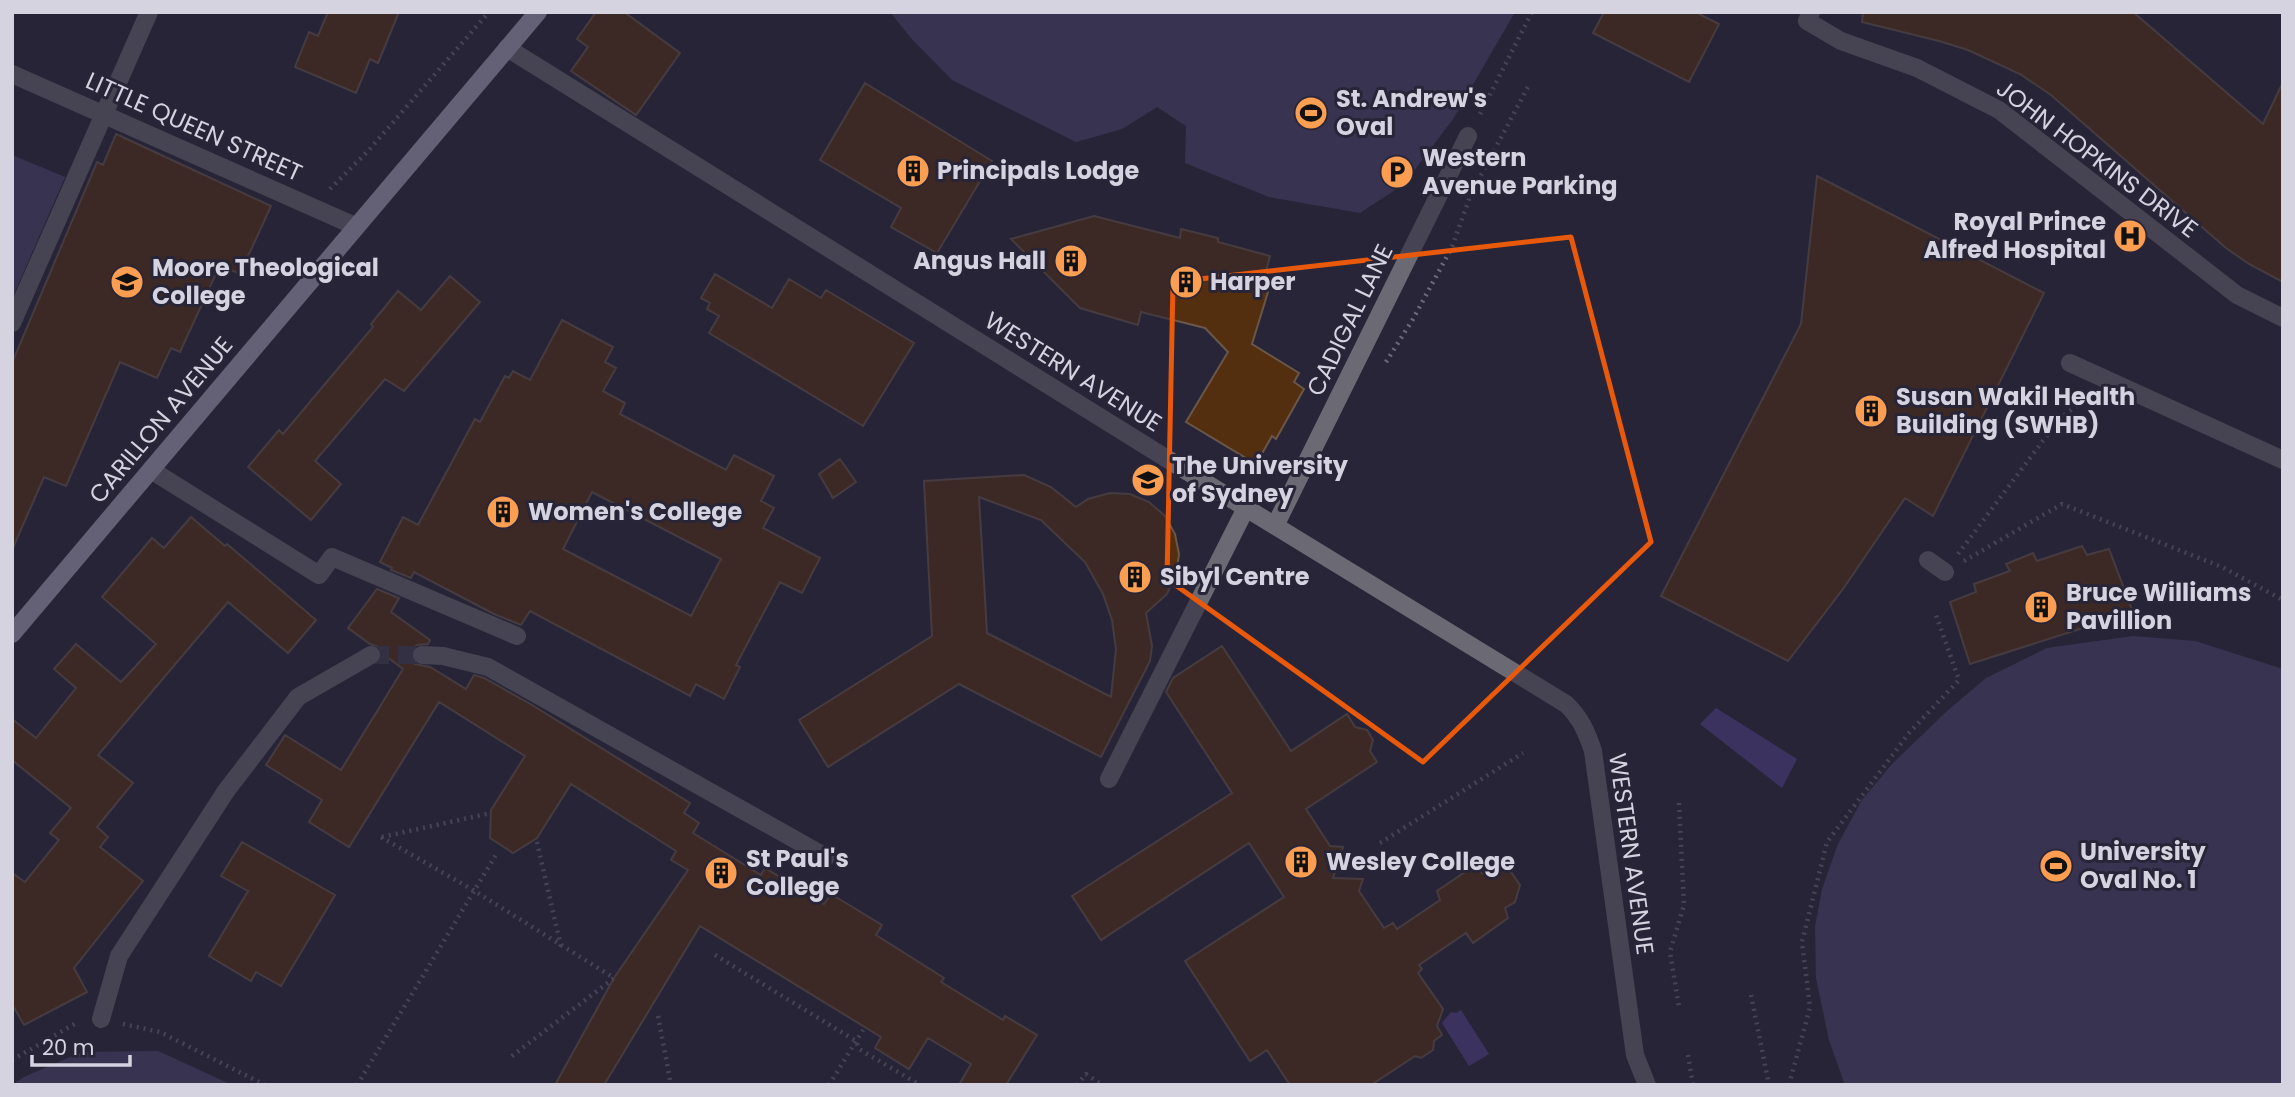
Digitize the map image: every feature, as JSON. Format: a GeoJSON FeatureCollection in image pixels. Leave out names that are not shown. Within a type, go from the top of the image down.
{"type":"FeatureCollection","features":[{"type":"Feature","properties":{"kind":"main road","name":"CARILLON AVENUE"},"geometry":{"type":"LineString","coordinates":[[12,634],[538,12]]}},
{"type":"Feature","properties":{"kind":"street"},"geometry":{"type":"LineString","coordinates":[[12,323],[149,12]]}},
{"type":"Feature","properties":{"kind":"street","name":"JOHN HOPKINS DRIVE"},"geometry":{"type":"LineString","coordinates":[[1811,12],[1807,21],[1842,41],[1917,68],[1998,110],[2237,295],[2283,318]]}},
{"type":"Feature","properties":{"kind":"street","name":"WESTERN AVENUE"},"geometry":{"type":"LineString","coordinates":[[507,48],[1559,700],[1576,714],[1586,729],[1593,751],[1635,1055],[1647,1085]]}},
{"type":"Feature","properties":{"kind":"street","name":"LITTLE QUEEN STREET"},"geometry":{"type":"LineString","coordinates":[[12,74],[355,226]]}},
{"type":"Feature","properties":{"kind":"street","name":"CADIGAL LANE"},"geometry":{"type":"LineString","coordinates":[[1275,526],[1468,136]]}},
{"type":"Feature","properties":{"kind":"street"},"geometry":{"type":"LineString","coordinates":[[2070,363],[2283,460]]}},
{"type":"Feature","properties":{"kind":"street"},"geometry":{"type":"LineString","coordinates":[[151,470],[319,575],[332,557],[517,636]]}},
{"type":"Feature","properties":{"kind":"street"},"geometry":{"type":"LineString","coordinates":[[1109,779],[1246,508]]}},
{"type":"Feature","properties":{"kind":"street"},"geometry":{"type":"LineString","coordinates":[[1928,560],[1945,572]]}},
{"type":"Feature","properties":{"kind":"street"},"geometry":{"type":"LineString","coordinates":[[101,1019],[119,956],[226,791],[298,697],[371,655]]}},
{"type":"Feature","properties":{"kind":"street"},"geometry":{"type":"LineString","coordinates":[[422,655],[443,656],[488,667],[826,857]]}},
{"type":"Feature","properties":{"kind":"path"},"geometry":{"type":"LineString","coordinates":[[312,207],[369,150],[489,12]]}},
{"type":"Feature","properties":{"kind":"path"},"geometry":{"type":"LineString","coordinates":[[1468,136],[1532,12]]}},
{"type":"Feature","properties":{"kind":"path"},"geometry":{"type":"LineString","coordinates":[[1382,368],[1394,352],[1452,247],[1471,194],[1530,83]]}},
{"type":"Feature","properties":{"kind":"path"},"geometry":{"type":"LineString","coordinates":[[1945,572],[2060,418],[2110,383]]}},
{"type":"Feature","properties":{"kind":"path"},"geometry":{"type":"LineString","coordinates":[[1945,572],[2062,503],[2222,567],[2283,600]]}},
{"type":"Feature","properties":{"kind":"path"},"geometry":{"type":"LineString","coordinates":[[1789,1085],[1810,1007],[1802,942],[1827,842],[1909,733],[1959,680],[1936,615]]}},
{"type":"Feature","properties":{"kind":"path"},"geometry":{"type":"LineString","coordinates":[[1380,844],[1523,752]]}},
{"type":"Feature","properties":{"kind":"path"},"geometry":{"type":"LineString","coordinates":[[1679,803],[1684,905],[1670,952],[1679,1007]]}},
{"type":"Feature","properties":{"kind":"path"},"geometry":{"type":"LineString","coordinates":[[491,813],[381,837],[473,890],[614,978],[508,1059]]}},
{"type":"Feature","properties":{"kind":"path"},"geometry":{"type":"LineString","coordinates":[[537,842],[561,947]]}},
{"type":"Feature","properties":{"kind":"path"},"geometry":{"type":"LineString","coordinates":[[357,1085],[497,853]]}},
{"type":"Feature","properties":{"kind":"path"},"geometry":{"type":"LineString","coordinates":[[715,955],[856,1041],[859,1049],[920,1085]]}},
{"type":"Feature","properties":{"kind":"path"},"geometry":{"type":"LineString","coordinates":[[1751,995],[1769,1085]]}},
{"type":"Feature","properties":{"kind":"path"},"geometry":{"type":"LineString","coordinates":[[12,1060],[89,1016],[160,1032],[265,1085]]}},
{"type":"Feature","properties":{"kind":"path"},"geometry":{"type":"LineString","coordinates":[[658,1016],[671,1085]]}},
{"type":"Feature","properties":{"kind":"path"},"geometry":{"type":"LineString","coordinates":[[829,1085],[863,1030]]}},
{"type":"Feature","properties":{"kind":"path"},"geometry":{"type":"LineString","coordinates":[[1688,1055],[1693,1085]]}},
{"type":"Feature","properties":{"kind":"path"},"geometry":{"type":"LineString","coordinates":[[1077,1085],[1086,1074],[1102,1085]]}},
{"type":"Feature","properties":{"kind":"highlighted area"},"geometry":{"type":"Polygon","coordinates":[[[1571,237],[1651,542],[1423,762],[1167,579],[1173,282],[1571,237]]]}},
{"type":"Feature","properties":{"kind":"shaded area","name":"St. Andrew's Oval"},"geometry":{"type":"Polygon","coordinates":[[[890,12],[1515,12],[1453,119],[1404,184],[1360,213],[1269,197],[1185,163],[1186,126],[1157,107],[1122,129],[1076,142],[952,80],[890,12]]]}},
{"type":"Feature","properties":{"kind":"shaded area"},"geometry":{"type":"Polygon","coordinates":[[[12,155],[65,177],[12,299],[12,155]]]}},
{"type":"Feature","properties":{"kind":"shaded area","name":"University Oval No. 1"},"geometry":{"type":"Polygon","coordinates":[[[2133,636],[2195,641],[2283,669],[2283,1085],[1845,1085],[1829,1040],[1816,978],[1815,927],[1822,889],[1838,844],[1862,800],[1892,764],[1986,678],[2047,648],[2133,636]]]}},
{"type":"Feature","properties":{"kind":"shaded area"},"geometry":{"type":"Polygon","coordinates":[[[1716,708],[1797,759],[1782,788],[1700,724],[1716,708]]]}},
{"type":"Feature","properties":{"kind":"shaded area"},"geometry":{"type":"Polygon","coordinates":[[[1461,1010],[1489,1054],[1469,1066],[1442,1023],[1451,1012],[1461,1010]]]}},
{"type":"Feature","properties":{"kind":"shaded area"},"geometry":{"type":"Polygon","coordinates":[[[158,1051],[232,1085],[12,1085],[24,1077],[82,1052],[158,1051]]]}},
{"type":"Feature","properties":{"kind":"building"},"geometry":{"type":"Polygon","coordinates":[[[328,12],[399,12],[378,63],[370,59],[356,93],[295,67],[309,32],[318,36],[328,12]]]}},
{"type":"Feature","properties":{"kind":"building"},"geometry":{"type":"Polygon","coordinates":[[[596,12],[624,12],[680,53],[636,115],[571,71],[588,47],[577,39],[596,12]]]}},
{"type":"Feature","properties":{"kind":"building"},"geometry":{"type":"Polygon","coordinates":[[[1604,12],[1695,12],[1719,24],[1689,82],[1593,33],[1604,12]]]}},
{"type":"Feature","properties":{"kind":"building"},"geometry":{"type":"Polygon","coordinates":[[[1863,12],[2133,12],[2263,124],[2283,82],[2283,282],[2226,248],[2051,95],[2020,74],[1968,50],[1862,22],[1863,12]]]}},
{"type":"Feature","properties":{"kind":"building","name":"Principals Lodge"},"geometry":{"type":"Polygon","coordinates":[[[865,83],[992,161],[937,253],[891,227],[901,208],[820,160],[865,83]]]}},
{"type":"Feature","properties":{"kind":"building","name":"Moore Theological College"},"geometry":{"type":"Polygon","coordinates":[[[116,134],[271,206],[240,274],[220,265],[180,352],[171,348],[157,378],[120,362],[66,486],[44,477],[12,550],[12,363],[97,162],[103,165],[116,134]]]}},
{"type":"Feature","properties":{"kind":"building","name":"Susan Wakil Health Building (SWHB)"},"geometry":{"type":"Polygon","coordinates":[[[1817,176],[2044,293],[1933,516],[1905,498],[1843,589],[1788,661],[1661,596],[1801,324],[1817,176]]]}},
{"type":"Feature","properties":{"kind":"building"},"geometry":{"type":"Polygon","coordinates":[[[1094,216],[1180,238],[1181,229],[1218,238],[1218,242],[1270,256],[1261,290],[1268,292],[1252,344],[1299,373],[1294,382],[1304,389],[1276,439],[1272,436],[1256,464],[1186,422],[1228,352],[1205,328],[1141,312],[1138,325],[1080,308],[1011,239],[1094,216]]]}},
{"type":"Feature","properties":{"kind":"building"},"geometry":{"type":"Polygon","coordinates":[[[715,274],[772,308],[789,279],[821,298],[826,290],[914,343],[863,426],[709,333],[719,316],[707,309],[710,303],[701,298],[715,274]]]}},
{"type":"Feature","properties":{"kind":"building"},"geometry":{"type":"Polygon","coordinates":[[[450,276],[480,302],[404,391],[385,379],[315,461],[341,484],[311,520],[248,467],[279,430],[283,434],[373,327],[371,324],[398,291],[421,310],[450,276]]]}},
{"type":"Feature","properties":{"kind":"building","name":"Women's College"},"geometry":{"type":"Polygon","coordinates":[[[562,320],[613,347],[605,362],[616,368],[603,391],[625,403],[620,414],[726,470],[734,455],[774,476],[761,501],[774,508],[763,528],[820,558],[802,593],[780,582],[736,665],[740,667],[724,699],[696,684],[690,696],[530,611],[521,625],[494,614],[414,572],[411,578],[380,562],[403,517],[418,525],[475,419],[480,422],[505,376],[509,378],[513,371],[530,380],[562,320]],[[592,492],[563,549],[691,616],[721,559],[592,492]]]}},
{"type":"Feature","properties":{"kind":"building"},"geometry":{"type":"Polygon","coordinates":[[[840,459],[856,482],[833,498],[819,474],[840,459]]]}},
{"type":"Feature","properties":{"kind":"building"},"geometry":{"type":"Polygon","coordinates":[[[1024,475],[1051,487],[1076,507],[1088,499],[1110,493],[1130,494],[1149,502],[1165,516],[1175,534],[1179,554],[1176,575],[1167,594],[1146,613],[1152,646],[1150,661],[1101,757],[959,684],[828,767],[799,720],[932,636],[924,481],[1024,475]],[[979,497],[987,633],[1111,697],[1116,649],[1112,620],[1103,594],[1085,562],[1041,520],[979,497]]]}},
{"type":"Feature","properties":{"kind":"building"},"geometry":{"type":"Polygon","coordinates":[[[191,517],[316,620],[288,653],[228,602],[98,755],[133,783],[97,827],[108,837],[100,847],[143,881],[74,968],[87,992],[24,1025],[12,1004],[12,873],[25,882],[59,840],[50,833],[71,808],[12,760],[12,719],[36,738],[76,688],[54,669],[76,644],[121,682],[156,644],[102,597],[152,538],[164,548],[191,517]]]}},
{"type":"Feature","properties":{"kind":"building","name":"Bruce Williams Pavillion"},"geometry":{"type":"Polygon","coordinates":[[[2082,546],[2087,555],[2109,549],[2133,612],[1970,664],[1950,602],[1976,592],[1974,584],[2010,571],[2006,564],[2033,553],[2037,561],[2082,546]]]}},
{"type":"Feature","properties":{"kind":"building","name":"St Paul's College"},"geometry":{"type":"Polygon","coordinates":[[[377,589],[399,598],[391,612],[430,640],[428,644],[417,645],[412,649],[412,660],[415,664],[430,667],[466,689],[474,675],[484,678],[532,705],[690,803],[684,813],[699,823],[693,833],[761,875],[765,868],[824,904],[831,894],[882,925],[876,935],[944,978],[941,982],[1003,1020],[1005,1016],[1037,1035],[1006,1085],[959,1085],[971,1064],[928,1038],[909,1069],[875,1048],[881,1037],[700,926],[604,1085],[555,1085],[614,978],[688,870],[671,860],[676,851],[571,784],[537,838],[513,853],[490,838],[491,810],[525,756],[439,702],[349,847],[309,822],[322,800],[266,765],[285,735],[341,770],[403,669],[377,646],[348,628],[377,589]]]}},
{"type":"Feature","properties":{"kind":"building","name":"Wesley College"},"geometry":{"type":"Polygon","coordinates":[[[1222,646],[1291,751],[1347,714],[1355,727],[1367,730],[1373,740],[1370,751],[1377,762],[1306,809],[1330,846],[1343,847],[1333,878],[1363,879],[1359,891],[1384,928],[1393,923],[1397,929],[1440,900],[1437,891],[1474,866],[1483,874],[1495,865],[1508,868],[1520,885],[1515,902],[1505,908],[1508,918],[1473,943],[1466,933],[1419,965],[1422,969],[1418,973],[1443,1009],[1437,1026],[1442,1035],[1434,1041],[1433,1050],[1421,1058],[1415,1056],[1371,1085],[1290,1085],[1267,1050],[1250,1061],[1185,961],[1284,897],[1249,843],[1101,940],[1072,896],[1232,793],[1166,692],[1173,678],[1222,646]]]}},
{"type":"Feature","properties":{"kind":"building"},"geometry":{"type":"Polygon","coordinates":[[[242,842],[335,895],[281,986],[256,972],[251,981],[209,956],[248,891],[221,876],[242,842]]]}},
{"type":"Feature","properties":{"kind":"tunnel"},"geometry":{"type":"LineString","coordinates":[[371,655],[422,655]]}},
{"type":"Feature","properties":{"kind":"place","name":"St. Andrew's Oval"},"geometry":{"type":"Point","coordinates":[1311,113]}},
{"type":"Feature","properties":{"kind":"place","name":"Principals Lodge"},"geometry":{"type":"Point","coordinates":[913,171]}},
{"type":"Feature","properties":{"kind":"place","name":"Western Avenue Parking"},"geometry":{"type":"Point","coordinates":[1397,172]}},
{"type":"Feature","properties":{"kind":"place","name":"Royal Prince Alfred Hospital"},"geometry":{"type":"Point","coordinates":[2130,236]}},
{"type":"Feature","properties":{"kind":"place","name":"Angus Hall"},"geometry":{"type":"Point","coordinates":[1071,261]}},
{"type":"Feature","properties":{"kind":"place","name":"Moore Theological College"},"geometry":{"type":"Point","coordinates":[127,282]}},
{"type":"Feature","properties":{"kind":"place","name":"Harper"},"geometry":{"type":"Point","coordinates":[1186,282]}},
{"type":"Feature","properties":{"kind":"place","name":"Susan Wakil Health Building (SWHB)"},"geometry":{"type":"Point","coordinates":[1871,411]}},
{"type":"Feature","properties":{"kind":"place","name":"The University of Sydney"},"geometry":{"type":"Point","coordinates":[1148,480]}},
{"type":"Feature","properties":{"kind":"place","name":"Women's College"},"geometry":{"type":"Point","coordinates":[503,512]}},
{"type":"Feature","properties":{"kind":"place","name":"Sibyl Centre"},"geometry":{"type":"Point","coordinates":[1135,577]}},
{"type":"Feature","properties":{"kind":"place","name":"Bruce Williams Pavillion"},"geometry":{"type":"Point","coordinates":[2041,607]}},
{"type":"Feature","properties":{"kind":"place","name":"Wesley College"},"geometry":{"type":"Point","coordinates":[1301,862]}},
{"type":"Feature","properties":{"kind":"place","name":"University Oval No. 1"},"geometry":{"type":"Point","coordinates":[2056,866]}},
{"type":"Feature","properties":{"kind":"place","name":"St Paul's College"},"geometry":{"type":"Point","coordinates":[721,873]}}]}
